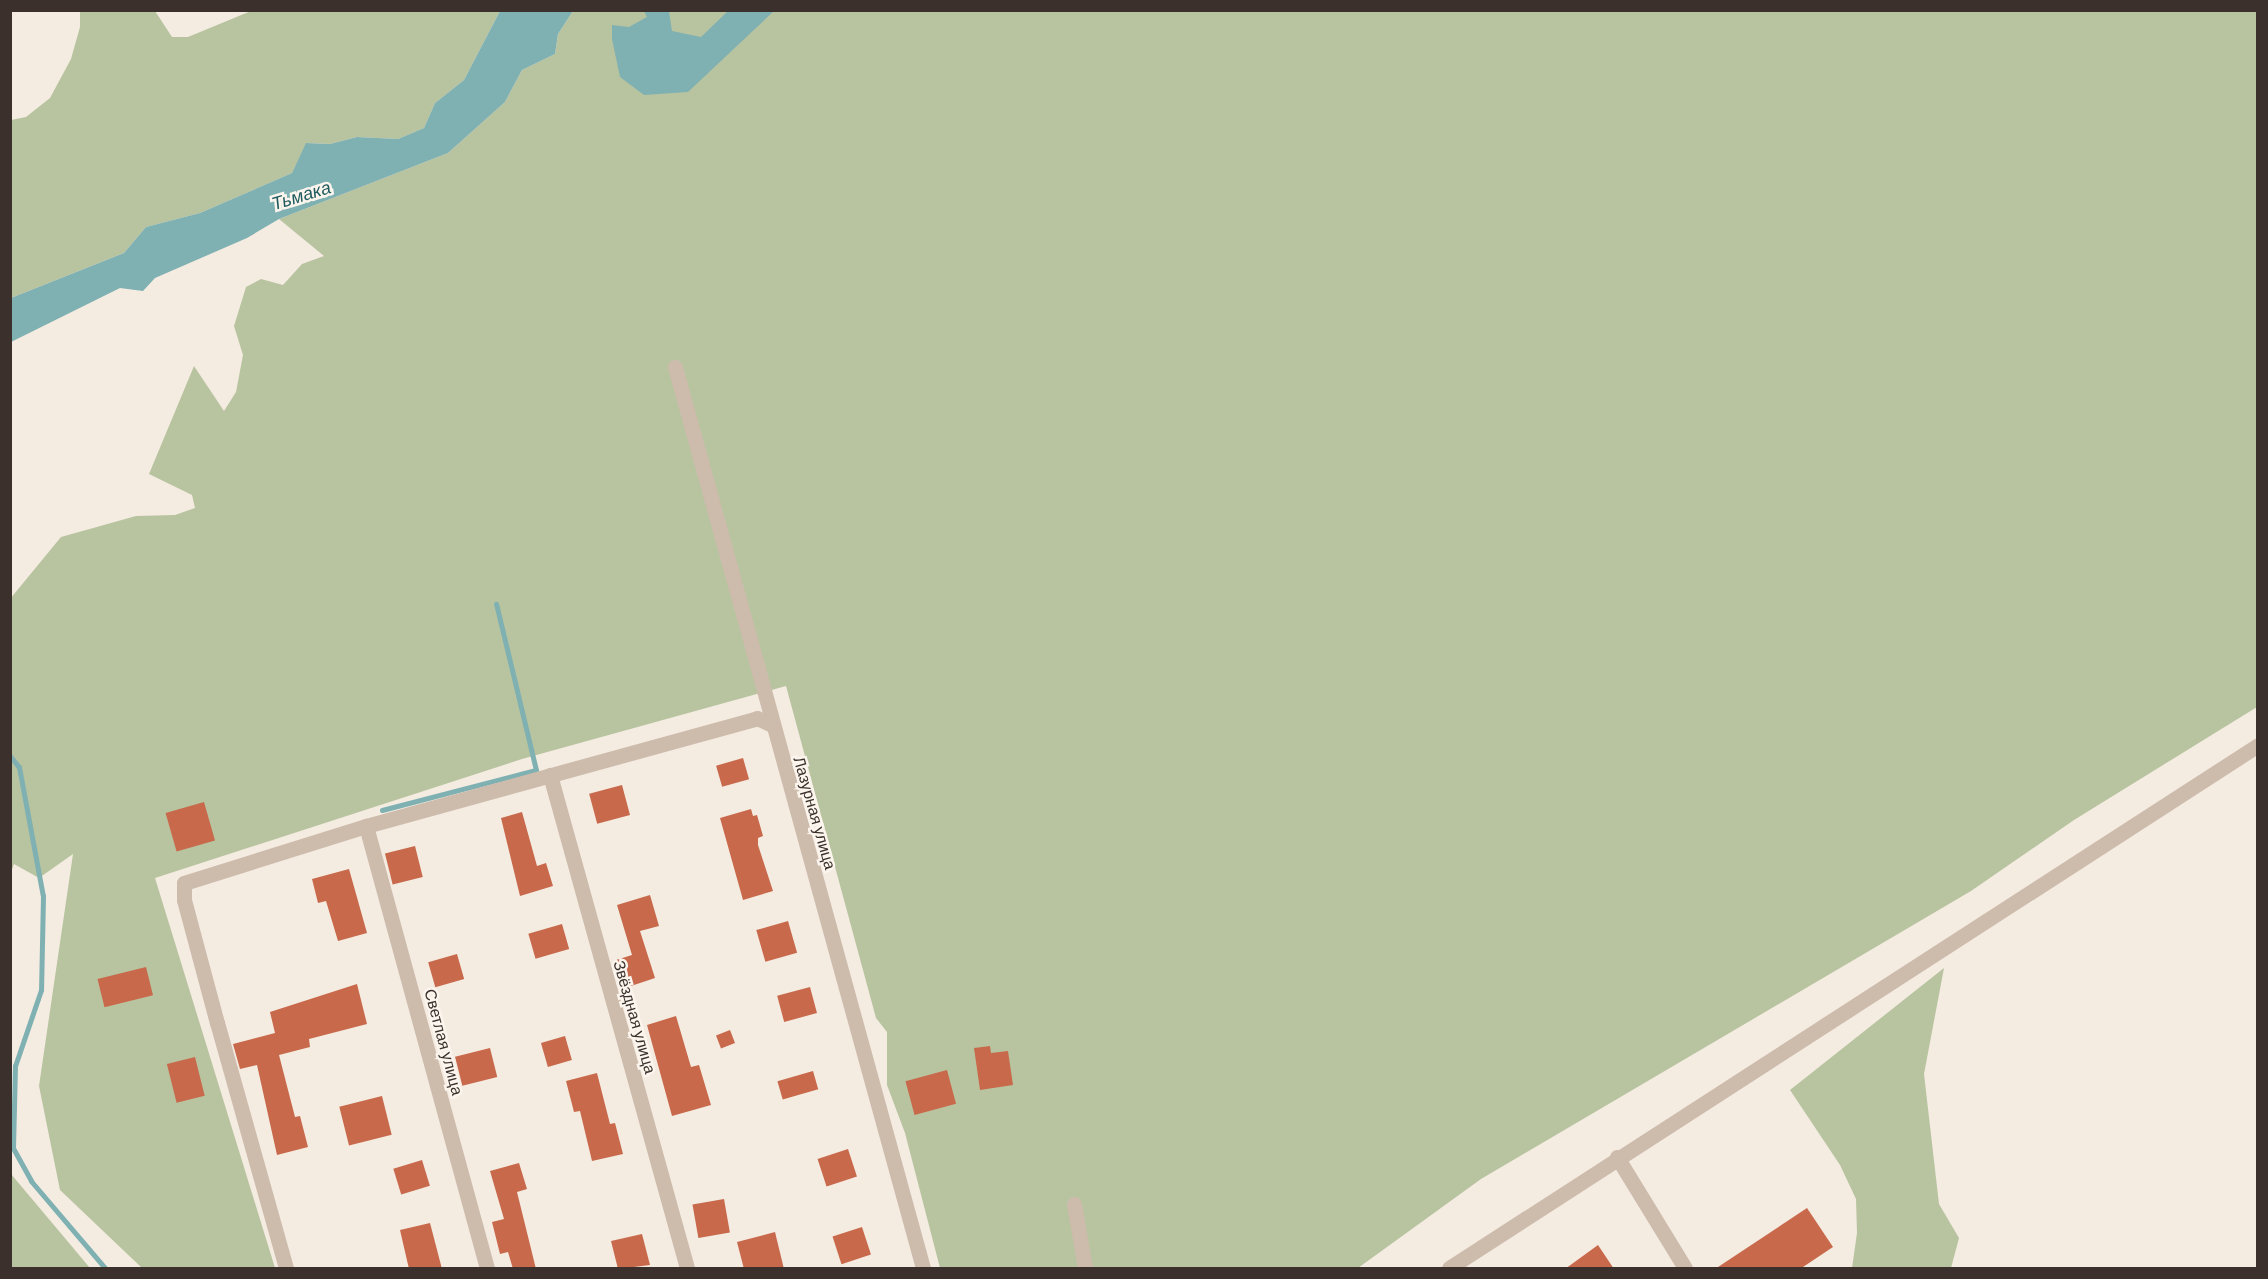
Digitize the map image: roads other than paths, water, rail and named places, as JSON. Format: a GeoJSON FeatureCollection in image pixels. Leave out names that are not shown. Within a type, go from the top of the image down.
{"type":"FeatureCollection","features":[{"type":"Feature","properties":{"kind":"street","name":"Лазурная улица"},"geometry":{"type":"LineString","coordinates":[[675,367],[923,1269]]}},
{"type":"Feature","properties":{"kind":"street"},"geometry":{"type":"LineString","coordinates":[[286,1269],[184,900],[184,883],[366,826],[757,718],[772,725]]}},
{"type":"Feature","properties":{"kind":"street"},"geometry":{"type":"LineString","coordinates":[[1449,1269],[1617,1157],[2258,745]]}},
{"type":"Feature","properties":{"kind":"street","name":"Звёздная улица"},"geometry":{"type":"LineString","coordinates":[[550,776],[687,1269]]}},
{"type":"Feature","properties":{"kind":"street","name":"Светлая улица"},"geometry":{"type":"LineString","coordinates":[[366,826],[487,1269]]}},
{"type":"Feature","properties":{"kind":"street"},"geometry":{"type":"LineString","coordinates":[[1617,1157],[1685,1269]]}},
{"type":"Feature","properties":{"kind":"street"},"geometry":{"type":"LineString","coordinates":[[1074,1204],[1085,1269]]}},
{"type":"Feature","properties":{"kind":"water","name":"Тьмака"},"geometry":{"type":"Polygon","coordinates":[[[500,11],[573,11],[558,34],[555,54],[522,70],[505,102],[448,153],[279,219],[247,238],[155,278],[143,291],[120,288],[11,342],[11,298],[124,253],[146,227],[200,213],[292,173],[306,143],[330,144],[357,137],[398,139],[424,128],[435,103],[464,80],[500,11]]]}},
{"type":"Feature","properties":{"kind":"water"},"geometry":{"type":"Polygon","coordinates":[[[644,11],[669,11],[672,31],[701,37],[728,11],[774,11],[688,92],[644,95],[620,77],[612,39],[612,25],[629,27],[647,17],[644,11]]]}},
{"type":"Feature","properties":{"kind":"waterway"},"geometry":{"type":"LineString","coordinates":[[382,810],[536,770],[496,604]]}},
{"type":"Feature","properties":{"kind":"waterway"},"geometry":{"type":"LineString","coordinates":[[10,756],[19,767],[43,896],[41,990],[15,1066],[13,1148],[31,1181],[105,1268]]}}]}
